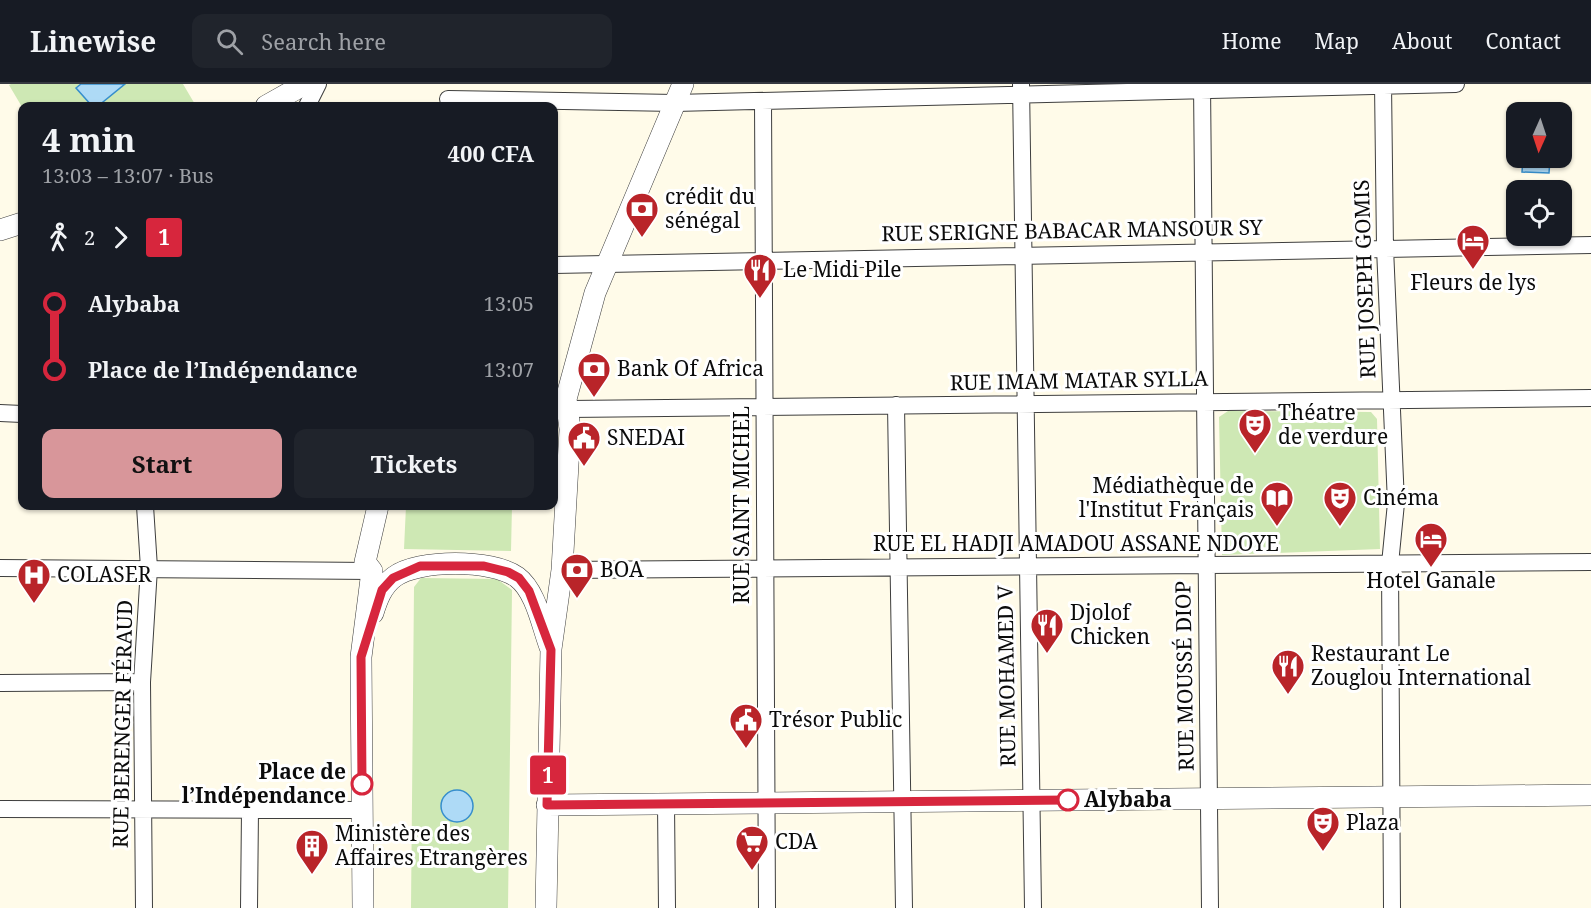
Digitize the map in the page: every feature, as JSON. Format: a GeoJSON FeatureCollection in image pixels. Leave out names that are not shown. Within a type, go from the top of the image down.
{"type":"FeatureCollection","features":[{"type":"Feature","properties":{"kind":"street"},"geometry":{"type":"LineString","coordinates":[[273,102],[305,84]]}},
{"type":"Feature","properties":{"kind":"street"},"geometry":{"type":"LineString","coordinates":[[309,102],[318,84]]}},
{"type":"Feature","properties":{"kind":"street"},"geometry":{"type":"LineString","coordinates":[[530,102],[679,94],[763,101],[1021,89],[1456,84]]}},
{"type":"Feature","properties":{"kind":"street","name":"RUE JOSEPH GOMIS"},"geometry":{"type":"LineString","coordinates":[[1383,85],[1385,248],[1396,503],[1390,564],[1392,908]]}},
{"type":"Feature","properties":{"kind":"street","name":"RUE MOUSSÉ DIOP"},"geometry":{"type":"LineString","coordinates":[[1202,87],[1210,908]]}},
{"type":"Feature","properties":{"kind":"street","name":"RUE MOHAMED V"},"geometry":{"type":"LineString","coordinates":[[1021,89],[1033,908]]}},
{"type":"Feature","properties":{"kind":"street"},"geometry":{"type":"LineString","coordinates":[[546,908],[551,650],[562,570],[570,429],[562,407],[595,293],[679,94]]}},
{"type":"Feature","properties":{"kind":"street"},"geometry":{"type":"LineString","coordinates":[[448,99],[495,102]]}},
{"type":"Feature","properties":{"kind":"street","name":"RUE SAINT MICHEL"},"geometry":{"type":"LineString","coordinates":[[763,101],[767,908]]}},
{"type":"Feature","properties":{"kind":"street"},"geometry":{"type":"LineString","coordinates":[[0,230],[18,224]]}},
{"type":"Feature","properties":{"kind":"street","name":"RUE SERIGNE BABACAR MANSOUR SY"},"geometry":{"type":"LineString","coordinates":[[558,265],[1203,250],[1591,244]]}},
{"type":"Feature","properties":{"kind":"street","name":"RUE IMAM MATAR SYLLA"},"geometry":{"type":"LineString","coordinates":[[562,407],[1591,399]]}},
{"type":"Feature","properties":{"kind":"street"},"geometry":{"type":"LineString","coordinates":[[896,405],[904,908]]}},
{"type":"Feature","properties":{"kind":"street"},"geometry":{"type":"LineString","coordinates":[[0,413],[18,414]]}},
{"type":"Feature","properties":{"kind":"street","name":"RUE BERENGER FÉRAUD"},"geometry":{"type":"LineString","coordinates":[[144,908],[142,682],[149,568],[145,510]]}},
{"type":"Feature","properties":{"kind":"street"},"geometry":{"type":"LineString","coordinates":[[370,510],[371,528]]}},
{"type":"Feature","properties":{"kind":"street"},"geometry":{"type":"LineString","coordinates":[[363,908],[361,657],[372,571],[364,562],[377,510]]}},
{"type":"Feature","properties":{"kind":"street","name":"RUE EL HADJI AMADOU ASSANE NDOYE"},"geometry":{"type":"LineString","coordinates":[[562,570],[1591,562]]}},
{"type":"Feature","properties":{"kind":"street"},"geometry":{"type":"LineString","coordinates":[[361,657],[382,590],[393,578],[406,571],[431,564],[484,566],[508,572],[519,578],[529,591],[551,650]]}},
{"type":"Feature","properties":{"kind":"street"},"geometry":{"type":"LineString","coordinates":[[0,568],[372,571]]}},
{"type":"Feature","properties":{"kind":"street"},"geometry":{"type":"LineString","coordinates":[[0,683],[142,682]]}},
{"type":"Feature","properties":{"kind":"street"},"geometry":{"type":"LineString","coordinates":[[547,805],[1591,795]]}},
{"type":"Feature","properties":{"kind":"street"},"geometry":{"type":"LineString","coordinates":[[666,804],[667,908]]}},
{"type":"Feature","properties":{"kind":"street"},"geometry":{"type":"LineString","coordinates":[[0,809],[362,810]]}},
{"type":"Feature","properties":{"kind":"street"},"geometry":{"type":"LineString","coordinates":[[249,908],[250,810]]}},
{"type":"Feature","properties":{"kind":"green space"},"geometry":{"type":"Polygon","coordinates":[[[183,84],[194,102],[19,102],[9,85],[183,84]]]}},
{"type":"Feature","properties":{"kind":"green space"},"geometry":{"type":"Polygon","coordinates":[[[1228,411],[1371,412],[1377,419],[1380,549],[1222,555],[1219,417],[1228,411]]]}},
{"type":"Feature","properties":{"kind":"green space"},"geometry":{"type":"Polygon","coordinates":[[[406,510],[512,510],[511,551],[404,549],[406,510]]]}},
{"type":"Feature","properties":{"kind":"green space"},"geometry":{"type":"Polygon","coordinates":[[[421,578],[497,579],[512,590],[508,908],[411,908],[414,587],[421,578]]]}},
{"type":"Feature","properties":{"kind":"water"},"geometry":{"type":"Polygon","coordinates":[[[81,84],[125,84],[103,102],[88,102],[76,88],[81,84]]]}},
{"type":"Feature","properties":{"kind":"water"},"geometry":{"type":"Polygon","coordinates":[[[1522,168],[1549,168],[1549,173],[1522,172],[1522,168]]]}},
{"type":"Feature","properties":{"kind":"water"},"geometry":{"type":"Polygon","coordinates":[[[457,790],[468,795],[473,806],[468,817],[457,822],[446,817],[441,806],[446,795],[457,790]]]}},
{"type":"Feature","properties":{"kind":"bus line","name":"1"},"geometry":{"type":"LineString","coordinates":[[362,784],[361,657],[376,602],[382,590],[393,578],[406,571],[431,564],[495,567],[519,578],[529,591],[551,650],[547,805],[1068,800]]}},
{"type":"Feature","properties":{"kind":"place","name":"crédit du sénégal"},"geometry":{"type":"Point","coordinates":[642,238]}},
{"type":"Feature","properties":{"kind":"place","name":"Fleurs de lys"},"geometry":{"type":"Point","coordinates":[1473,270]}},
{"type":"Feature","properties":{"kind":"place","name":"Le Midi Pile"},"geometry":{"type":"Point","coordinates":[760,299]}},
{"type":"Feature","properties":{"kind":"place","name":"Bank Of Africa"},"geometry":{"type":"Point","coordinates":[594,398]}},
{"type":"Feature","properties":{"kind":"place","name":"Théatre de verdure"},"geometry":{"type":"Point","coordinates":[1255,454]}},
{"type":"Feature","properties":{"kind":"place","name":"SNEDAI"},"geometry":{"type":"Point","coordinates":[584,467]}},
{"type":"Feature","properties":{"kind":"place","name":"Médiathèque de l'Institut Français"},"geometry":{"type":"Point","coordinates":[1277,527]}},
{"type":"Feature","properties":{"kind":"place","name":"Cinéma"},"geometry":{"type":"Point","coordinates":[1340,527]}},
{"type":"Feature","properties":{"kind":"place","name":"Hotel Ganale"},"geometry":{"type":"Point","coordinates":[1431,568]}},
{"type":"Feature","properties":{"kind":"place","name":"BOA"},"geometry":{"type":"Point","coordinates":[577,599]}},
{"type":"Feature","properties":{"kind":"place","name":"COLASER"},"geometry":{"type":"Point","coordinates":[34,604]}},
{"type":"Feature","properties":{"kind":"place","name":"Djolof Chicken"},"geometry":{"type":"Point","coordinates":[1047,654]}},
{"type":"Feature","properties":{"kind":"place","name":"Restaurant Le Zouglou International"},"geometry":{"type":"Point","coordinates":[1288,695]}},
{"type":"Feature","properties":{"kind":"place","name":"Trésor Public"},"geometry":{"type":"Point","coordinates":[746,749]}},
{"type":"Feature","properties":{"kind":"place","name":"Place de l’Indépendance"},"geometry":{"type":"Point","coordinates":[362,784]}},
{"type":"Feature","properties":{"kind":"place","name":"Alybaba"},"geometry":{"type":"Point","coordinates":[1068,800]}},
{"type":"Feature","properties":{"kind":"place","name":"Plaza"},"geometry":{"type":"Point","coordinates":[1323,852]}},
{"type":"Feature","properties":{"kind":"place","name":"CDA"},"geometry":{"type":"Point","coordinates":[752,871]}},
{"type":"Feature","properties":{"kind":"place","name":"Ministère des Affaires Etrangères"},"geometry":{"type":"Point","coordinates":[312,875]}}]}
